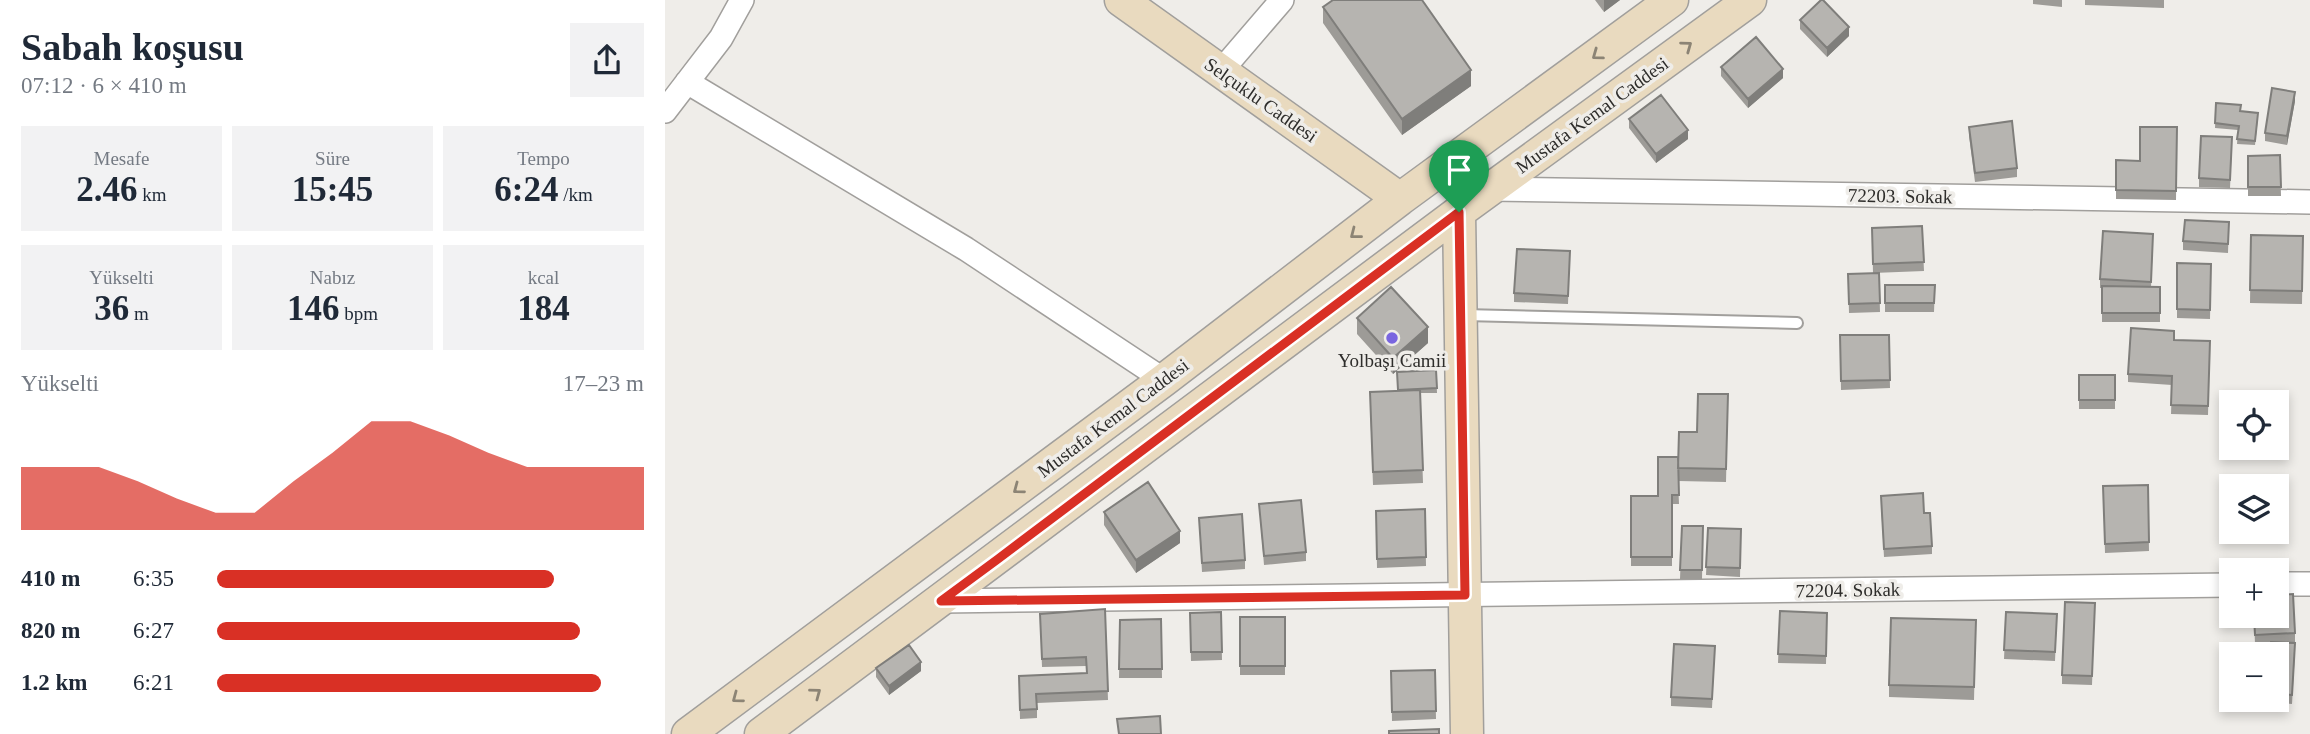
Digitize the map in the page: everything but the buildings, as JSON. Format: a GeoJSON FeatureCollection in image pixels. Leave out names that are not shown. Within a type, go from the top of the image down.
{"type":"FeatureCollection","features":[{"type":"Feature","properties":{"kind":"main road","name":"Selçuklu Caddesi"},"geometry":{"type":"LineString","coordinates":[[1121,0],[1400,199]]}},
{"type":"Feature","properties":{"kind":"main road","name":"Mustafa Kemal Caddesi"},"geometry":{"type":"LineString","coordinates":[[688,734],[1164,380],[1400,199],[1672,0]]}},
{"type":"Feature","properties":{"kind":"main road","name":"Mustafa Kemal Caddesi"},"geometry":{"type":"LineString","coordinates":[[761,734],[1459,212],[1750,0]]}},
{"type":"Feature","properties":{"kind":"main road"},"geometry":{"type":"LineString","coordinates":[[1459,212],[1467,734]]}},
{"type":"Feature","properties":{"kind":"street"},"geometry":{"type":"LineString","coordinates":[[665,111],[721,37],[742,0]]}},
{"type":"Feature","properties":{"kind":"street"},"geometry":{"type":"LineString","coordinates":[[1221,71],[1282,0]]}},
{"type":"Feature","properties":{"kind":"street"},"geometry":{"type":"LineString","coordinates":[[687,82],[966,249],[1164,380]]}},
{"type":"Feature","properties":{"kind":"street","name":"72203. Sokak"},"geometry":{"type":"LineString","coordinates":[[1490,190],[2310,202]]}},
{"type":"Feature","properties":{"kind":"street"},"geometry":{"type":"LineString","coordinates":[[2289,584],[2310,583]]}},
{"type":"Feature","properties":{"kind":"street","name":"72204. Sokak"},"geometry":{"type":"LineString","coordinates":[[941,601],[2219,585]]}},
{"type":"Feature","properties":{"kind":"lane"},"geometry":{"type":"LineString","coordinates":[[1462,315],[1797,323]]}},
{"type":"Feature","properties":{"kind":"place","name":"Yolbaşı Camii"},"geometry":{"type":"Point","coordinates":[1392,338]}},
{"type":"Feature","properties":{"kind":"route"},"geometry":{"type":"LineString","coordinates":[[1459,212],[1465,595],[941,601],[998,559],[1459,212]]}}]}
